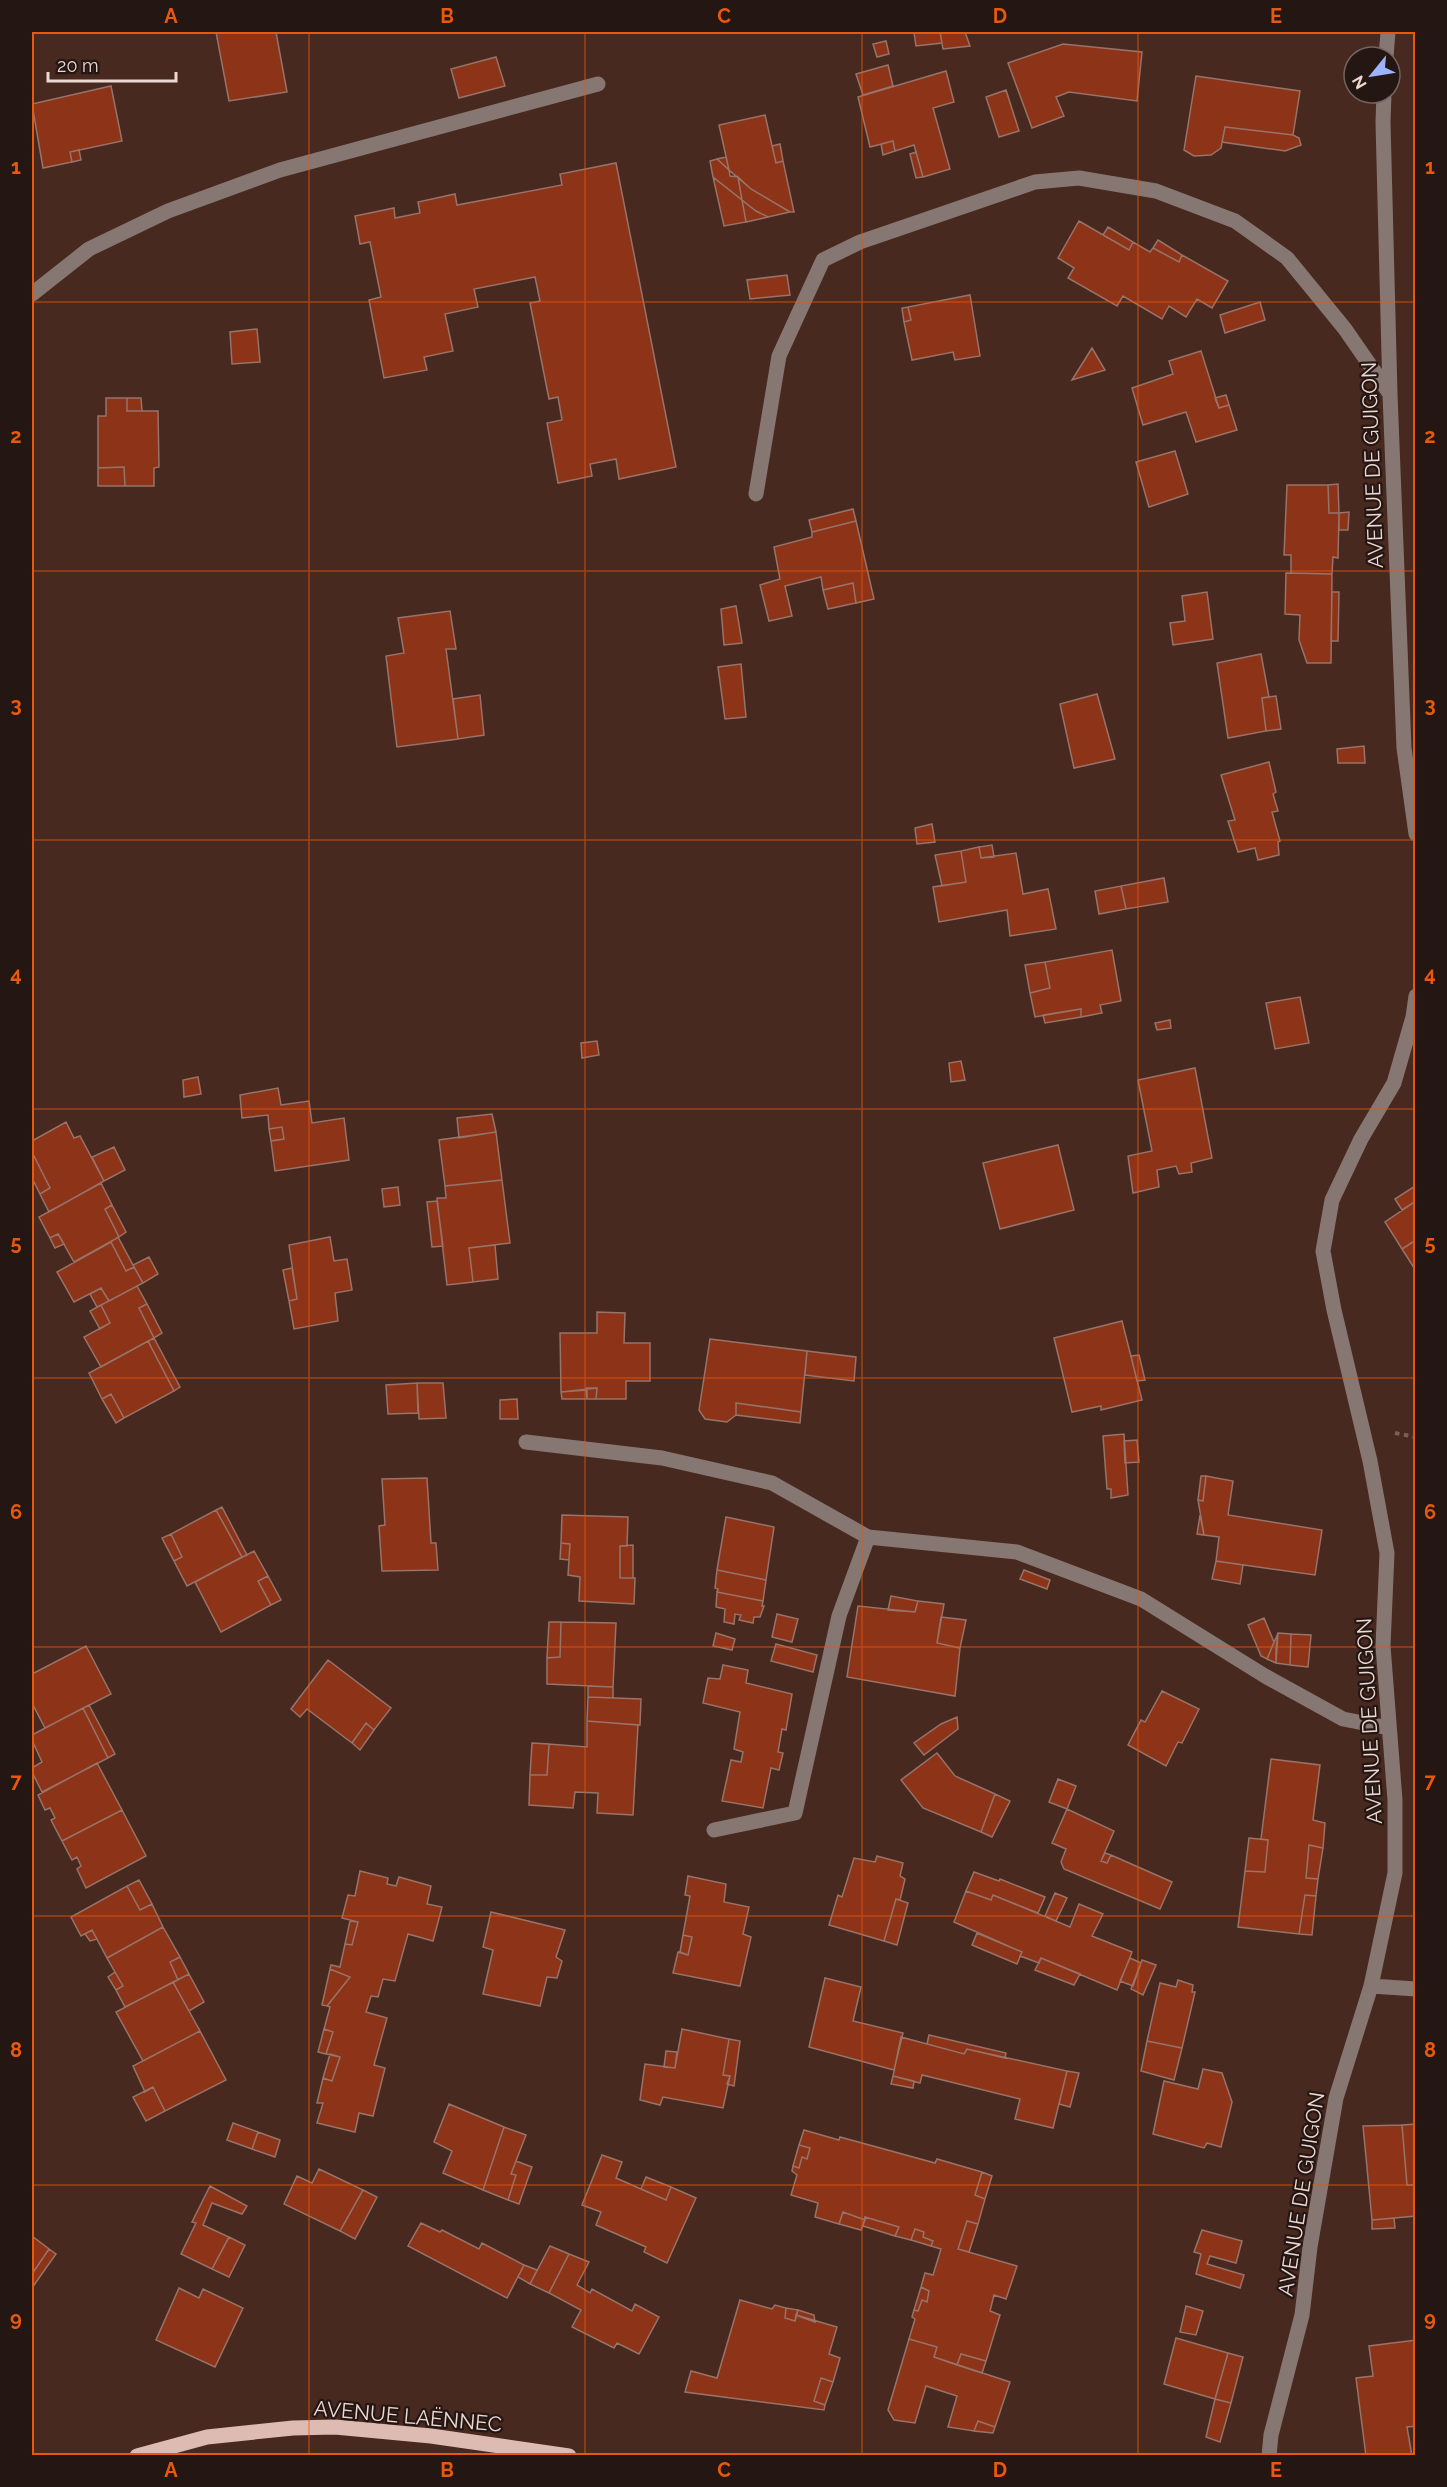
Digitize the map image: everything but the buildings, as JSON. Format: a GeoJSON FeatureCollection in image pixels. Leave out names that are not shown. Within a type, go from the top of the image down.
{"type":"FeatureCollection","features":[{"type":"Feature","properties":{"kind":"main road","name":"AVENUE LAËNNEC"},"geometry":{"type":"LineString","coordinates":[[137,2456],[207,2437],[293,2428],[335,2427],[431,2436],[569,2456]]}},
{"type":"Feature","properties":{"kind":"street"},"geometry":{"type":"LineString","coordinates":[[32,294],[89,249],[187,204],[280,170],[598,84]]}},
{"type":"Feature","properties":{"kind":"street","name":"AVENUE DE GUIGON"},"geometry":{"type":"LineString","coordinates":[[1384,105],[1390,393],[1404,748],[1416,834]]}},
{"type":"Feature","properties":{"kind":"street"},"geometry":{"type":"LineString","coordinates":[[756,494],[779,356],[823,260],[860,242],[1035,182],[1079,177],[1144,189],[1235,221],[1287,258],[1345,329],[1390,393]]}},
{"type":"Feature","properties":{"kind":"street","name":"AVENUE DE GUIGON"},"geometry":{"type":"LineString","coordinates":[[1269,2456],[1271,2435],[1302,2315],[1310,2247],[1336,2098],[1371,1986],[1395,1873],[1395,1800],[1383,1646],[1387,1553],[1370,1461],[1334,1310],[1323,1251],[1332,1200],[1361,1139],[1394,1083],[1413,1017],[1416,996]]}},
{"type":"Feature","properties":{"kind":"street"},"geometry":{"type":"LineString","coordinates":[[526,1442],[662,1458],[772,1483],[868,1537],[1017,1552],[1141,1599],[1265,1676],[1343,1719],[1389,1728]]}},
{"type":"Feature","properties":{"kind":"street"},"geometry":{"type":"LineString","coordinates":[[714,1830],[795,1813],[839,1616],[868,1537]]}},
{"type":"Feature","properties":{"kind":"street"},"geometry":{"type":"LineString","coordinates":[[1371,1986],[1416,1989]]}}]}
